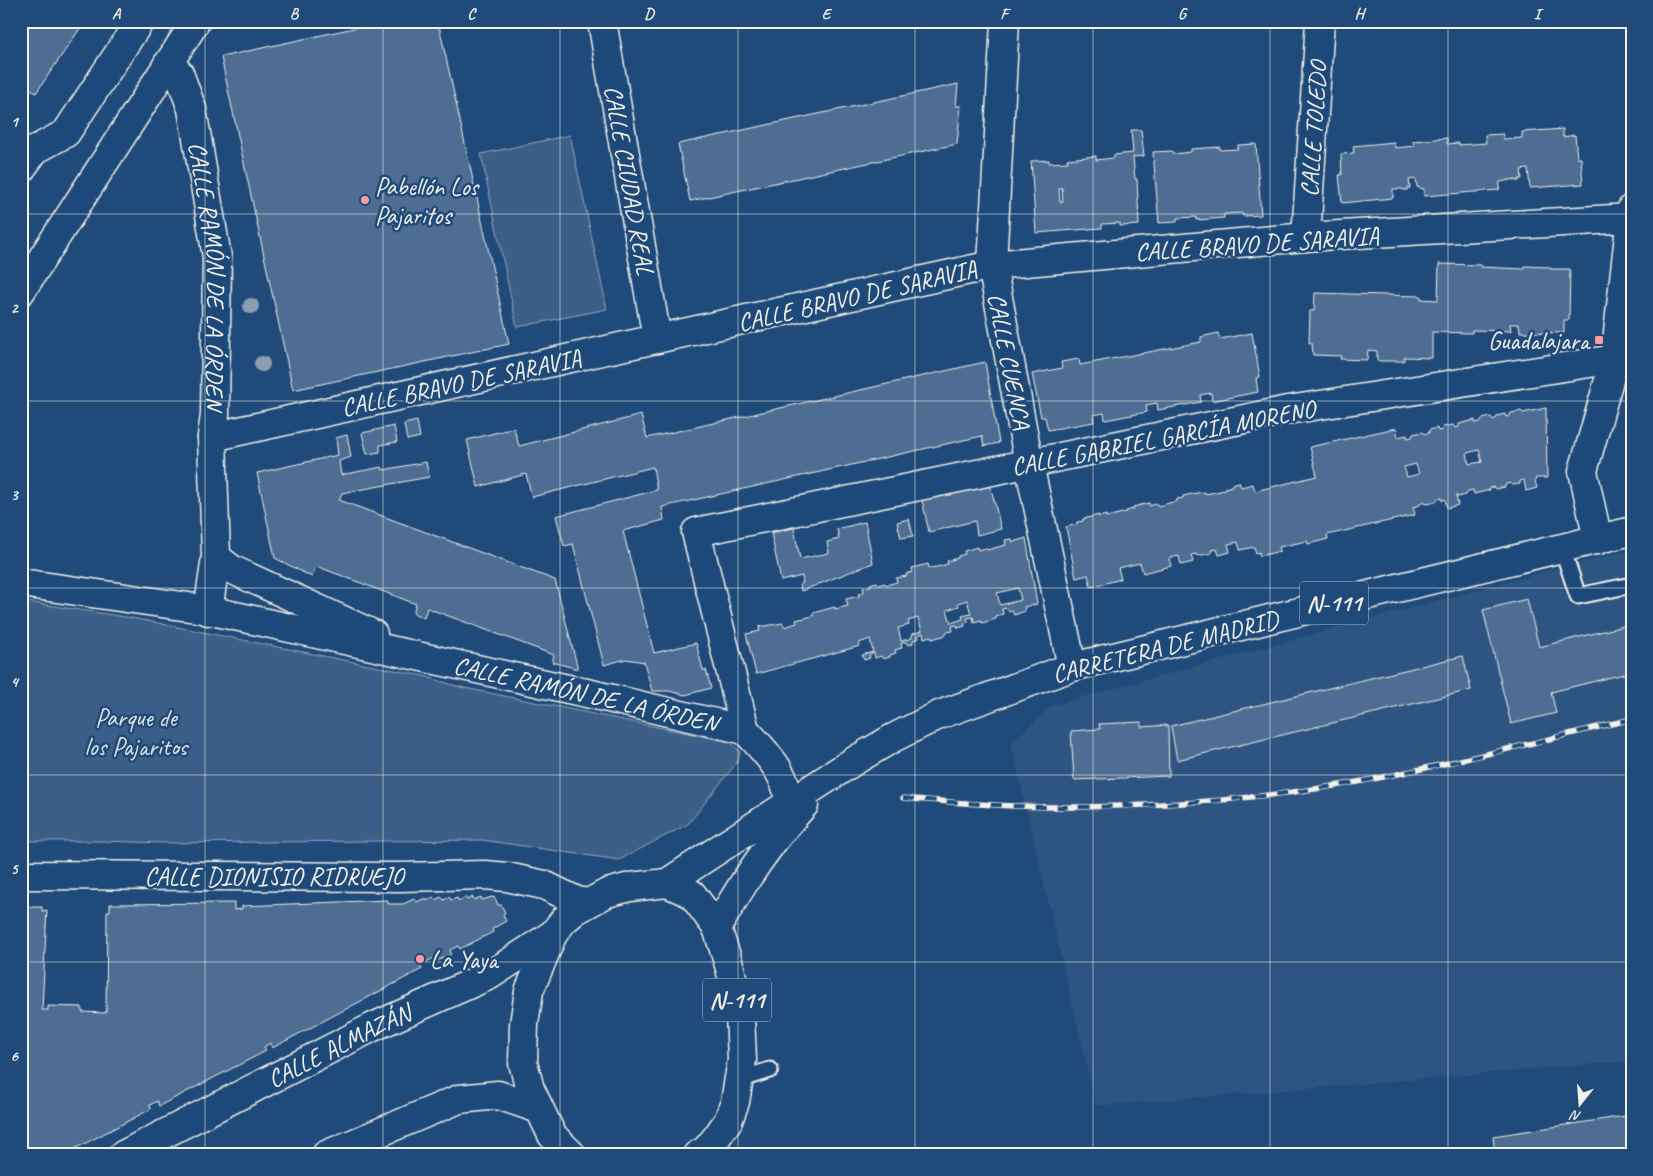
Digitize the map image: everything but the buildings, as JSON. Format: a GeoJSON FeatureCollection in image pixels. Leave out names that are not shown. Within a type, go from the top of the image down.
{"type":"FeatureCollection","features":[{"type":"Feature","properties":{"kind":"street"},"geometry":{"type":"LineString","coordinates":[[21,169],[35,150],[66,133],[140,21]]}},
{"type":"Feature","properties":{"kind":"street"},"geometry":{"type":"LineString","coordinates":[[21,291],[196,21]]}},
{"type":"Feature","properties":{"kind":"street","name":"CALLE CIUDAD REAL"},"geometry":{"type":"LineString","coordinates":[[602,21],[658,339]]}},
{"type":"Feature","properties":{"kind":"street","name":"CALLE CUENCA"},"geometry":{"type":"LineString","coordinates":[[1005,21],[992,265],[1029,464],[1072,667]]}},
{"type":"Feature","properties":{"kind":"street","name":"CALLE TOLEDO"},"geometry":{"type":"LineString","coordinates":[[1306,238],[1320,21]]}},
{"type":"Feature","properties":{"kind":"street","name":"CALLE RAMÓN DE LA ÓRDEN"},"geometry":{"type":"LineString","coordinates":[[167,65],[179,73],[192,109],[217,257],[215,415],[212,437]]}},
{"type":"Feature","properties":{"kind":"street"},"geometry":{"type":"LineString","coordinates":[[1598,540],[1583,471],[1624,356],[1631,213]]}},
{"type":"Feature","properties":{"kind":"street","name":"CALLE BRAVO DE SARAVIA"},"geometry":{"type":"LineString","coordinates":[[212,437],[992,265],[1631,213]]}},
{"type":"Feature","properties":{"kind":"street","name":"CALLE GABRIEL GARCÍA MORENO"},"geometry":{"type":"LineString","coordinates":[[745,730],[696,532],[1288,410],[1624,356]]}},
{"type":"Feature","properties":{"kind":"street"},"geometry":{"type":"LineString","coordinates":[[211,611],[224,563],[212,437]]}},
{"type":"Feature","properties":{"kind":"street","name":"CARRETERA DE MADRID"},"geometry":{"type":"LineString","coordinates":[[667,883],[790,811],[830,776],[893,738],[939,715],[1072,667],[1632,532]]}},
{"type":"Feature","properties":{"kind":"street","name":"CALLE RAMÓN DE LA ÓRDEN"},"geometry":{"type":"LineString","coordinates":[[224,563],[342,621],[426,657]]}},
{"type":"Feature","properties":{"kind":"street","name":"CALLE RAMÓN DE LA ÓRDEN"},"geometry":{"type":"LineString","coordinates":[[21,583],[211,611],[426,657],[745,730]]}},
{"type":"Feature","properties":{"kind":"street"},"geometry":{"type":"LineString","coordinates":[[745,730],[764,750],[784,779],[790,811]]}},
{"type":"Feature","properties":{"kind":"street","name":"CARRETERA DE MADRID"},"geometry":{"type":"LineString","coordinates":[[717,928],[736,894],[773,840],[790,811]]}},
{"type":"Feature","properties":{"kind":"street","name":"CALLE DIONISIO RIDRUEJO"},"geometry":{"type":"LineString","coordinates":[[21,875],[485,875],[506,877],[544,885],[577,901],[588,903]]}},
{"type":"Feature","properties":{"kind":"street","name":"CALLE DIONISIO RIDRUEJO"},"geometry":{"type":"LineString","coordinates":[[525,881],[545,894],[555,905],[559,927]]}},
{"type":"Feature","properties":{"kind":"street","name":"N-111"},"geometry":{"type":"LineString","coordinates":[[559,927],[588,903],[607,893],[630,886],[667,883],[692,894],[717,928],[730,968],[740,1014],[740,1070],[735,1102],[728,1121],[706,1150],[697,1155]]}},
{"type":"Feature","properties":{"kind":"street"},"geometry":{"type":"LineString","coordinates":[[559,927],[529,991],[524,1024],[523,1063],[530,1089],[552,1135],[572,1155]]}},
{"type":"Feature","properties":{"kind":"street","name":"CALLE ALMAZÁN"},"geometry":{"type":"LineString","coordinates":[[123,1155],[373,1027],[490,975],[559,927]]}},
{"type":"Feature","properties":{"kind":"street"},"geometry":{"type":"LineString","coordinates":[[326,1155],[459,1099],[498,1096],[539,1109]]}},
{"type":"Feature","properties":{"kind":"lane"},"geometry":{"type":"LineString","coordinates":[[1562,548],[1578,596],[1632,585]]}},
{"type":"Feature","properties":{"kind":"shaded area"},"geometry":{"type":"Polygon","coordinates":[[[1632,550],[1632,1061],[1096,1106],[1011,743],[1053,705],[1551,570],[1632,550]]]}},
{"type":"Feature","properties":{"kind":"green space"},"geometry":{"type":"Polygon","coordinates":[[[570,135],[607,309],[517,327],[481,154],[570,135]]]}},
{"type":"Feature","properties":{"kind":"green space","name":"Parque de los Pajaritos"},"geometry":{"type":"Polygon","coordinates":[[[21,601],[132,618],[424,676],[460,687],[731,742],[740,752],[738,761],[688,824],[619,860],[482,840],[167,843],[21,841],[21,601]]]}},
{"type":"Feature","properties":{"kind":"railway"},"geometry":{"type":"LineString","coordinates":[[903,798],[1036,807],[1151,805],[1222,800],[1293,792],[1363,781],[1632,719]]}},
{"type":"Feature","properties":{"kind":"place","name":"Pabellón Los Pajaritos"},"geometry":{"type":"Point","coordinates":[365,200]}},
{"type":"Feature","properties":{"kind":"place","name":"Guadalajara"},"geometry":{"type":"Point","coordinates":[1599,340]}},
{"type":"Feature","properties":{"kind":"place","name":"La Yaya"},"geometry":{"type":"Point","coordinates":[420,959]}}]}
